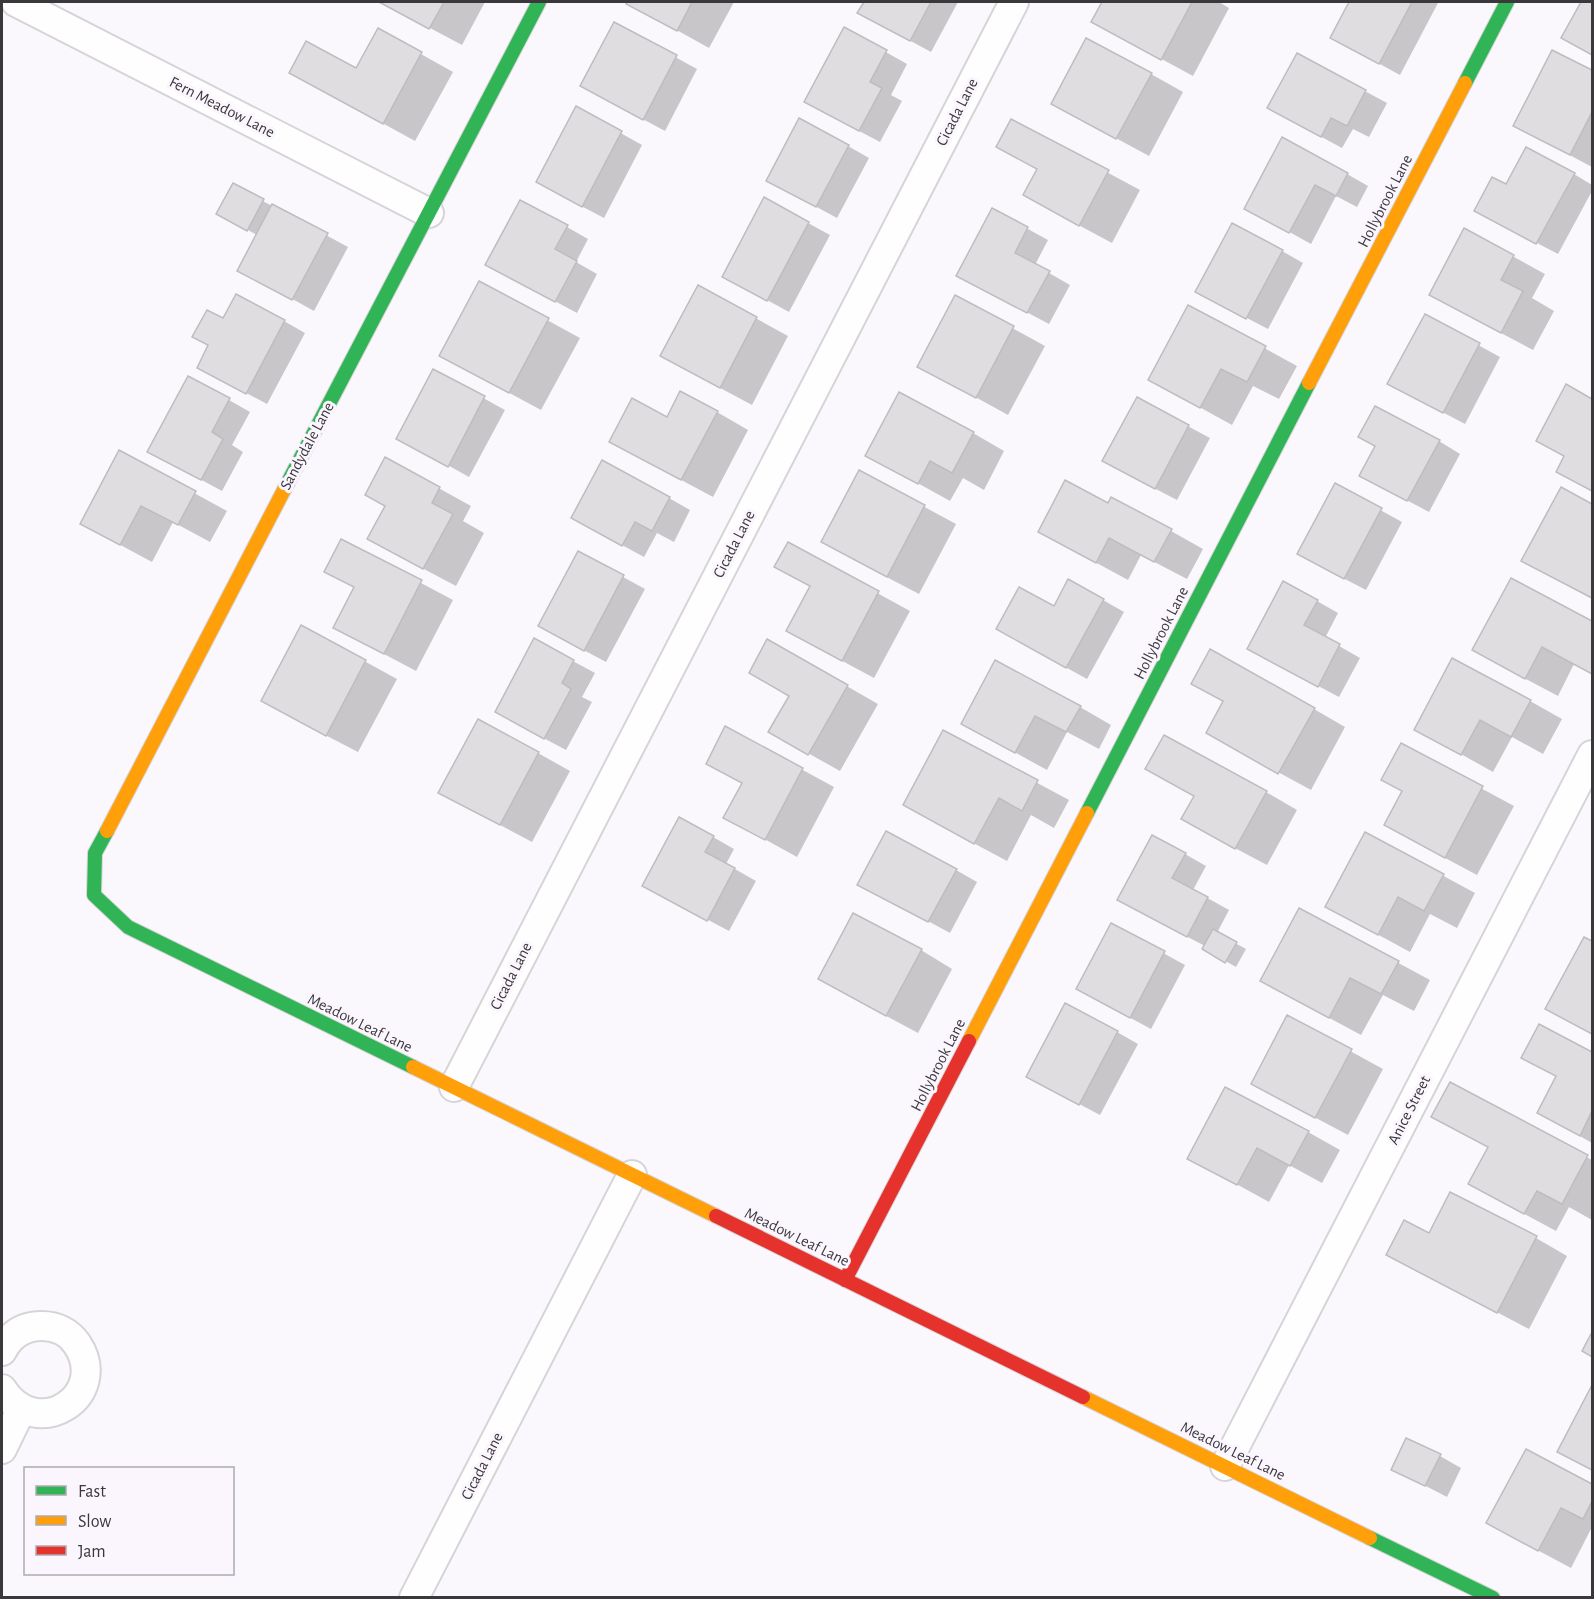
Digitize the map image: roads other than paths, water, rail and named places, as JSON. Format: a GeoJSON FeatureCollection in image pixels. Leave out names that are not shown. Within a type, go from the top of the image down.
{"type":"FeatureCollection","features":[{"type":"Feature","properties":{"kind":"street","name":"Fern Meadow Lane"},"geometry":{"type":"LineString","coordinates":[[16,2],[429,213]]}},
{"type":"Feature","properties":{"kind":"street","name":"Sandydale Lane"},"geometry":{"type":"LineString","coordinates":[[94,895],[94,853],[538,2]]}},
{"type":"Feature","properties":{"kind":"street","name":"Cicada Lane"},"geometry":{"type":"LineString","coordinates":[[454,1087],[1014,2]]}},
{"type":"Feature","properties":{"kind":"street","name":"Hollybrook Lane"},"geometry":{"type":"LineString","coordinates":[[845,1280],[1507,2]]}},
{"type":"Feature","properties":{"kind":"street","name":"Anice Street"},"geometry":{"type":"LineString","coordinates":[[1225,1466],[1593,755]]}},
{"type":"Feature","properties":{"kind":"street","name":"Meadow Leaf Lane"},"geometry":{"type":"LineString","coordinates":[[94,895],[128,927],[1493,1598]]}},
{"type":"Feature","properties":{"kind":"street","name":"Cicada Lane"},"geometry":{"type":"LineString","coordinates":[[414,1598],[632,1175]]}},
{"type":"Feature","properties":{"kind":"street"},"geometry":{"type":"LineString","coordinates":[[2,1351],[10,1338],[22,1330],[35,1326],[49,1326],[62,1330],[74,1340],[82,1352],[86,1368],[84,1383],[77,1397],[66,1407],[51,1413],[36,1414],[21,1410],[10,1401],[2,1389]]}},
{"type":"Feature","properties":{"kind":"street"},"geometry":{"type":"LineString","coordinates":[[2,1449],[21,1410]]}}]}
